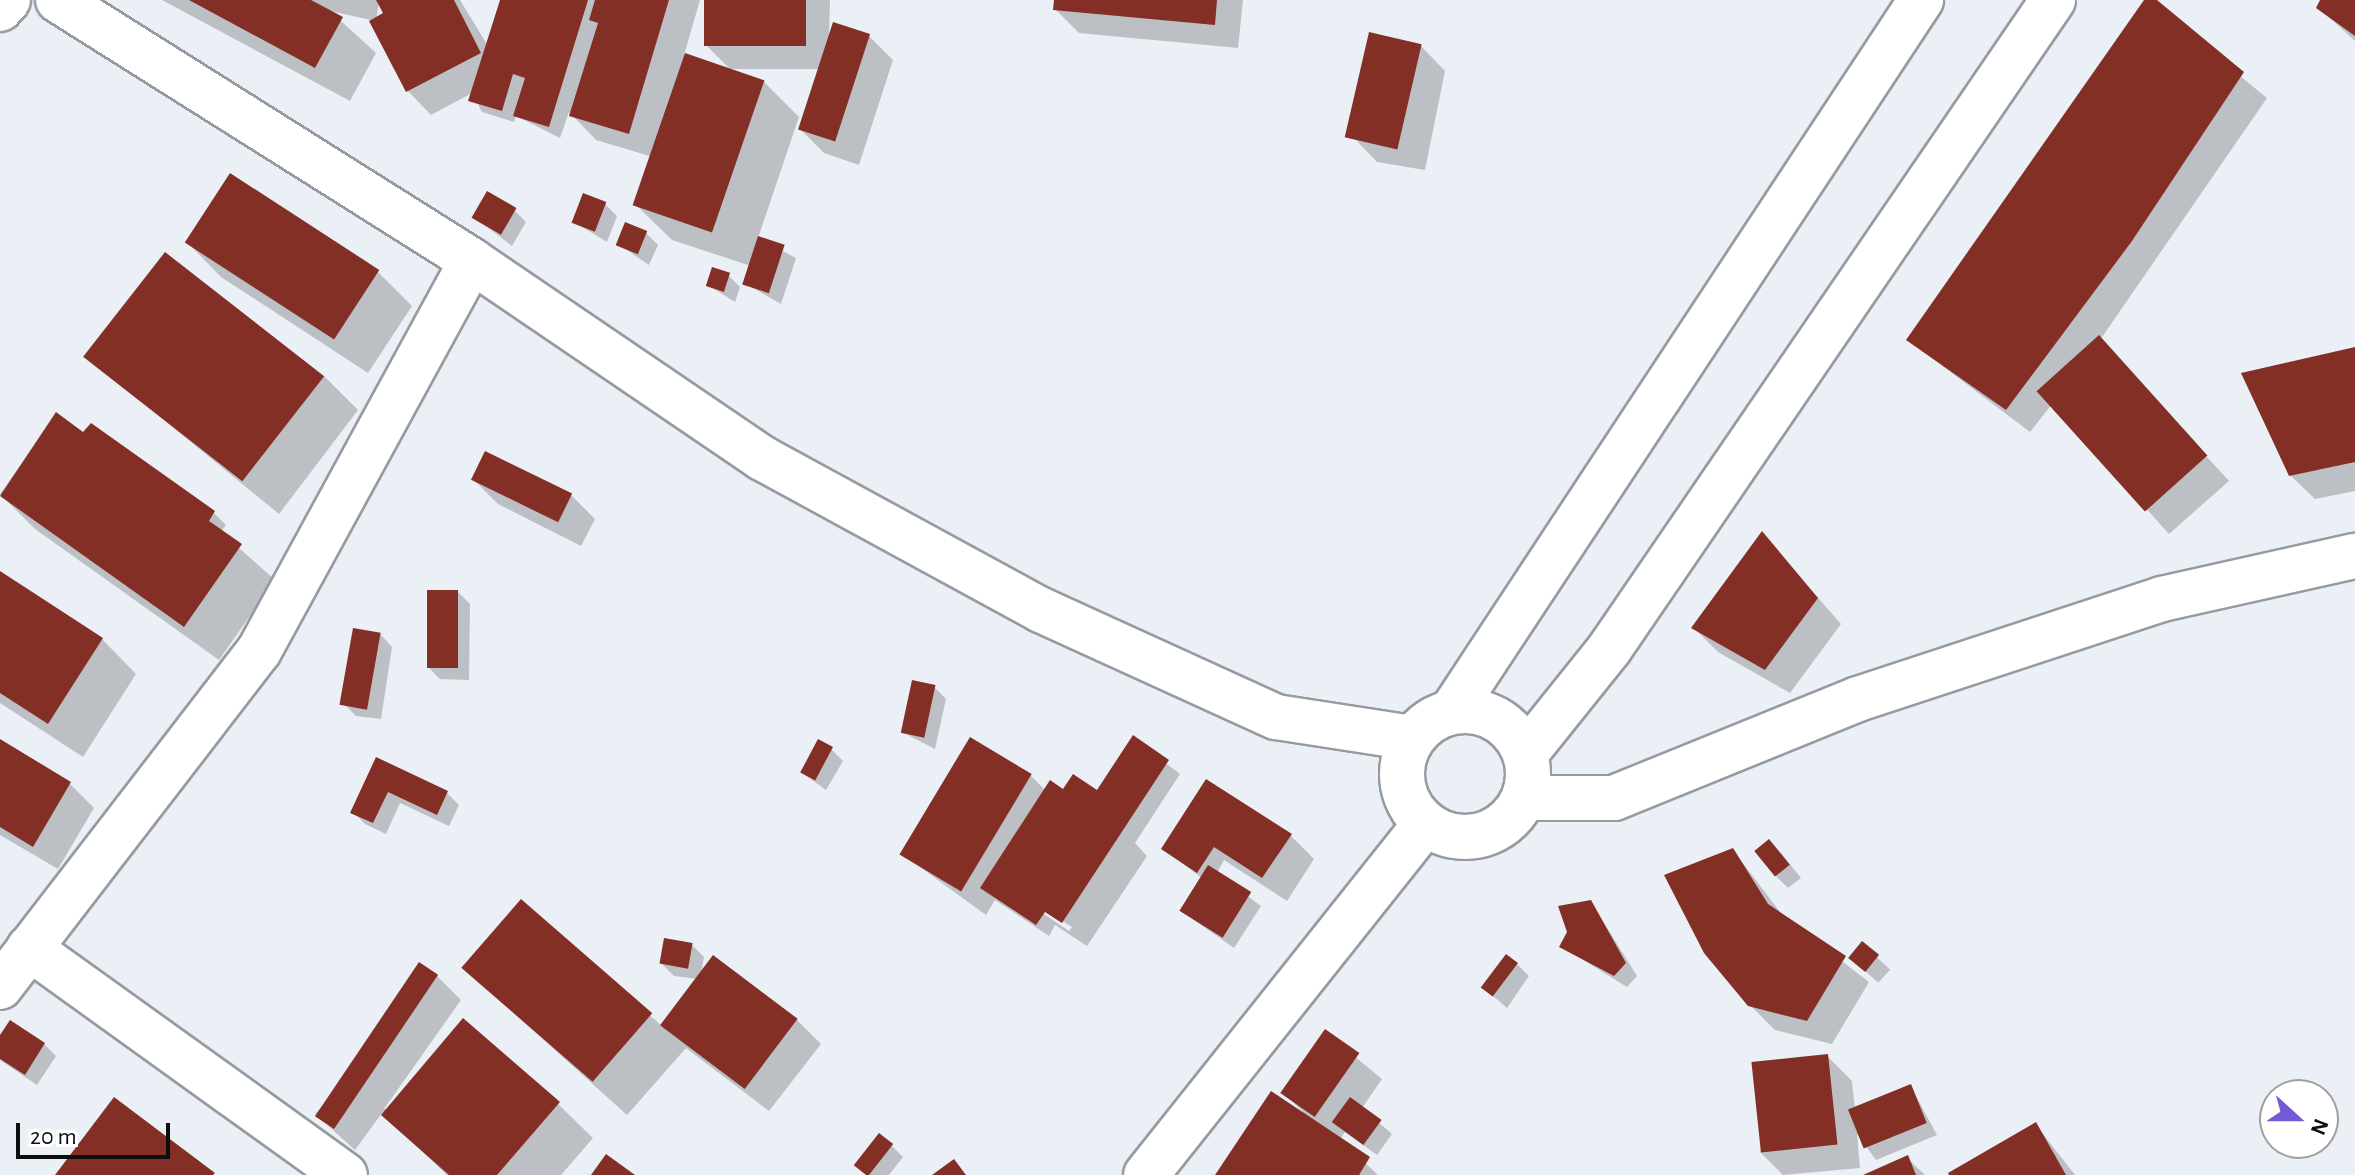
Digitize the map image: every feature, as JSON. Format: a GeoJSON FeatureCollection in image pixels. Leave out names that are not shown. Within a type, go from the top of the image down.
{"type":"FeatureCollection","features":[{"type":"Feature","properties":{"kind":"street"},"geometry":{"type":"LineString","coordinates":[[0,9],[8,0]]}},
{"type":"Feature","properties":{"kind":"street"},"geometry":{"type":"LineString","coordinates":[[58,0],[472,261],[762,458],[1041,610],[1276,717],[1412,738],[1452,711],[1921,0]]}},
{"type":"Feature","properties":{"kind":"street"},"geometry":{"type":"LineString","coordinates":[[1412,738],[1402,783],[1425,824],[1469,838],[1512,818],[1525,798],[1526,753],[1610,648],[2053,0]]}},
{"type":"Feature","properties":{"kind":"street"},"geometry":{"type":"LineString","coordinates":[[0,987],[259,651],[472,261]]}},
{"type":"Feature","properties":{"kind":"street"},"geometry":{"type":"LineString","coordinates":[[1525,798],[1614,798],[1858,699],[2148,604],[2355,556]]}},
{"type":"Feature","properties":{"kind":"street"},"geometry":{"type":"LineString","coordinates":[[1452,711],[1497,718],[1526,753]]}},
{"type":"Feature","properties":{"kind":"street"},"geometry":{"type":"LineString","coordinates":[[1146,1175],[1425,824]]}},
{"type":"Feature","properties":{"kind":"street"},"geometry":{"type":"LineString","coordinates":[[29,948],[345,1175]]}},
{"type":"Feature","properties":{"kind":"building"},"geometry":{"type":"Polygon","coordinates":[[[189,0],[311,0],[343,17],[315,68],[189,0]]]}},
{"type":"Feature","properties":{"kind":"building"},"geometry":{"type":"Polygon","coordinates":[[[376,0],[454,0],[481,53],[406,92],[369,21],[383,13],[376,0]]]}},
{"type":"Feature","properties":{"kind":"building"},"geometry":{"type":"Polygon","coordinates":[[[500,0],[588,0],[549,127],[513,116],[525,78],[513,74],[502,111],[468,101],[500,0]]]}},
{"type":"Feature","properties":{"kind":"building"},"geometry":{"type":"Polygon","coordinates":[[[595,0],[669,0],[629,134],[569,116],[598,23],[589,20],[595,0]]]}},
{"type":"Feature","properties":{"kind":"building"},"geometry":{"type":"Polygon","coordinates":[[[704,0],[806,0],[806,46],[704,46],[704,0]]]}},
{"type":"Feature","properties":{"kind":"building"},"geometry":{"type":"Polygon","coordinates":[[[1054,0],[1217,0],[1215,25],[1053,10],[1054,0]]]}},
{"type":"Feature","properties":{"kind":"building"},"geometry":{"type":"Polygon","coordinates":[[[2144,0],[2157,0],[2244,72],[2132,241],[2006,410],[1906,340],[2144,0]]]}},
{"type":"Feature","properties":{"kind":"building"},"geometry":{"type":"Polygon","coordinates":[[[2320,0],[2355,0],[2355,36],[2316,8],[2320,0]]]}},
{"type":"Feature","properties":{"kind":"building"},"geometry":{"type":"Polygon","coordinates":[[[833,22],[870,34],[835,142],[798,129],[833,22]]]}},
{"type":"Feature","properties":{"kind":"building"},"geometry":{"type":"Polygon","coordinates":[[[1369,32],[1422,44],[1397,149],[1345,137],[1369,32]]]}},
{"type":"Feature","properties":{"kind":"building"},"geometry":{"type":"Polygon","coordinates":[[[685,53],[764,80],[712,233],[633,205],[685,53]]]}},
{"type":"Feature","properties":{"kind":"building"},"geometry":{"type":"Polygon","coordinates":[[[230,173],[379,270],[334,340],[185,243],[230,173]]]}},
{"type":"Feature","properties":{"kind":"building"},"geometry":{"type":"Polygon","coordinates":[[[487,191],[516,208],[501,235],[472,218],[487,191]]]}},
{"type":"Feature","properties":{"kind":"building"},"geometry":{"type":"Polygon","coordinates":[[[583,193],[606,202],[595,232],[572,223],[583,193]]]}},
{"type":"Feature","properties":{"kind":"building"},"geometry":{"type":"Polygon","coordinates":[[[625,222],[647,231],[638,254],[616,245],[625,222]]]}},
{"type":"Feature","properties":{"kind":"building"},"geometry":{"type":"Polygon","coordinates":[[[758,236],[785,245],[769,293],[742,285],[758,236]]]}},
{"type":"Feature","properties":{"kind":"building"},"geometry":{"type":"Polygon","coordinates":[[[165,252],[324,376],[242,481],[83,357],[165,252]]]}},
{"type":"Feature","properties":{"kind":"building"},"geometry":{"type":"Polygon","coordinates":[[[712,267],[730,273],[724,292],[706,286],[712,267]]]}},
{"type":"Feature","properties":{"kind":"building"},"geometry":{"type":"Polygon","coordinates":[[[2099,335],[2207,455],[2145,512],[2037,391],[2099,335]]]}},
{"type":"Feature","properties":{"kind":"building"},"geometry":{"type":"Polygon","coordinates":[[[2355,347],[2355,462],[2289,476],[2241,373],[2355,347]]]}},
{"type":"Feature","properties":{"kind":"building"},"geometry":{"type":"Polygon","coordinates":[[[56,412],[83,432],[91,423],[215,511],[209,521],[242,544],[184,627],[0,496],[56,412]]]}},
{"type":"Feature","properties":{"kind":"building"},"geometry":{"type":"Polygon","coordinates":[[[485,451],[572,494],[558,522],[471,480],[485,451]]]}},
{"type":"Feature","properties":{"kind":"building"},"geometry":{"type":"Polygon","coordinates":[[[1762,531],[1818,598],[1765,670],[1691,628],[1762,531]]]}},
{"type":"Feature","properties":{"kind":"building"},"geometry":{"type":"Polygon","coordinates":[[[0,571],[103,638],[48,724],[0,693],[0,571]]]}},
{"type":"Feature","properties":{"kind":"building"},"geometry":{"type":"Polygon","coordinates":[[[427,590],[458,590],[458,668],[427,668],[427,590]]]}},
{"type":"Feature","properties":{"kind":"building"},"geometry":{"type":"Polygon","coordinates":[[[353,628],[381,633],[367,710],[339,705],[353,628]]]}},
{"type":"Feature","properties":{"kind":"building"},"geometry":{"type":"Polygon","coordinates":[[[912,680],[935,685],[924,738],[901,733],[912,680]]]}},
{"type":"Feature","properties":{"kind":"building"},"geometry":{"type":"Polygon","coordinates":[[[1133,735],[1169,760],[1062,923],[1045,912],[1036,925],[980,888],[1050,780],[1063,789],[1073,774],[1097,790],[1133,735]]]}},
{"type":"Feature","properties":{"kind":"building"},"geometry":{"type":"Polygon","coordinates":[[[970,737],[1032,774],[961,892],[899,854],[970,737]]]}},
{"type":"Feature","properties":{"kind":"building"},"geometry":{"type":"Polygon","coordinates":[[[0,739],[71,782],[33,847],[0,827],[0,739]]]}},
{"type":"Feature","properties":{"kind":"building"},"geometry":{"type":"Polygon","coordinates":[[[818,739],[833,747],[815,781],[800,773],[818,739]]]}},
{"type":"Feature","properties":{"kind":"building"},"geometry":{"type":"Polygon","coordinates":[[[376,757],[448,791],[437,815],[388,792],[373,823],[350,813],[376,757]]]}},
{"type":"Feature","properties":{"kind":"building"},"geometry":{"type":"Polygon","coordinates":[[[1206,779],[1292,834],[1262,878],[1214,847],[1197,873],[1161,849],[1206,779]]]}},
{"type":"Feature","properties":{"kind":"building"},"geometry":{"type":"Polygon","coordinates":[[[1769,839],[1790,865],[1775,877],[1754,851],[1769,839]]]}},
{"type":"Feature","properties":{"kind":"building"},"geometry":{"type":"Polygon","coordinates":[[[1733,848],[1768,904],[1846,956],[1807,1021],[1748,1006],[1704,953],[1664,875],[1733,848]]]}},
{"type":"Feature","properties":{"kind":"building"},"geometry":{"type":"Polygon","coordinates":[[[1208,865],[1251,892],[1223,938],[1179,911],[1208,865]]]}},
{"type":"Feature","properties":{"kind":"building"},"geometry":{"type":"Polygon","coordinates":[[[521,899],[652,1013],[593,1082],[461,968],[521,899]]]}},
{"type":"Feature","properties":{"kind":"building"},"geometry":{"type":"Polygon","coordinates":[[[1591,900],[1626,963],[1614,976],[1559,947],[1567,932],[1558,906],[1591,900]]]}},
{"type":"Feature","properties":{"kind":"building"},"geometry":{"type":"Polygon","coordinates":[[[664,938],[693,943],[688,969],[659,964],[664,938]]]}},
{"type":"Feature","properties":{"kind":"building"},"geometry":{"type":"Polygon","coordinates":[[[1862,941],[1879,955],[1865,972],[1848,958],[1862,941]]]}},
{"type":"Feature","properties":{"kind":"building"},"geometry":{"type":"Polygon","coordinates":[[[1506,954],[1518,963],[1493,997],[1481,988],[1506,954]]]}},
{"type":"Feature","properties":{"kind":"building"},"geometry":{"type":"Polygon","coordinates":[[[713,955],[798,1019],[745,1089],[660,1025],[713,955]]]}},
{"type":"Feature","properties":{"kind":"building"},"geometry":{"type":"Polygon","coordinates":[[[419,962],[438,975],[334,1129],[315,1116],[419,962]]]}},
{"type":"Feature","properties":{"kind":"building"},"geometry":{"type":"Polygon","coordinates":[[[463,1018],[560,1102],[497,1175],[449,1175],[381,1115],[463,1018]]]}},
{"type":"Feature","properties":{"kind":"building"},"geometry":{"type":"Polygon","coordinates":[[[10,1020],[45,1043],[25,1075],[0,1059],[0,1035],[10,1020]]]}},
{"type":"Feature","properties":{"kind":"building"},"geometry":{"type":"Polygon","coordinates":[[[1325,1029],[1359,1053],[1315,1117],[1280,1093],[1325,1029]]]}},
{"type":"Feature","properties":{"kind":"building"},"geometry":{"type":"Polygon","coordinates":[[[1828,1054],[1838,1145],[1761,1153],[1751,1062],[1828,1054]]]}},
{"type":"Feature","properties":{"kind":"building"},"geometry":{"type":"Polygon","coordinates":[[[1911,1084],[1927,1123],[1864,1148],[1848,1109],[1911,1084]]]}},
{"type":"Feature","properties":{"kind":"building"},"geometry":{"type":"Polygon","coordinates":[[[1271,1091],[1370,1157],[1359,1175],[1215,1175],[1271,1091]]]}},
{"type":"Feature","properties":{"kind":"building"},"geometry":{"type":"Polygon","coordinates":[[[114,1097],[215,1173],[55,1175],[114,1097]]]}},
{"type":"Feature","properties":{"kind":"building"},"geometry":{"type":"Polygon","coordinates":[[[1350,1097],[1382,1120],[1363,1145],[1332,1122],[1350,1097]]]}},
{"type":"Feature","properties":{"kind":"building"},"geometry":{"type":"Polygon","coordinates":[[[2036,1122],[2066,1175],[1949,1175],[1948,1173],[2036,1122]]]}},
{"type":"Feature","properties":{"kind":"building"},"geometry":{"type":"Polygon","coordinates":[[[879,1133],[893,1144],[869,1175],[854,1165],[879,1133]]]}},
{"type":"Feature","properties":{"kind":"building"},"geometry":{"type":"Polygon","coordinates":[[[606,1154],[635,1175],[591,1175],[606,1154]]]}},
{"type":"Feature","properties":{"kind":"building"},"geometry":{"type":"Polygon","coordinates":[[[1908,1155],[1916,1175],[1863,1175],[1908,1155]]]}},
{"type":"Feature","properties":{"kind":"building"},"geometry":{"type":"Polygon","coordinates":[[[954,1159],[966,1175],[932,1175],[954,1159]]]}}]}
